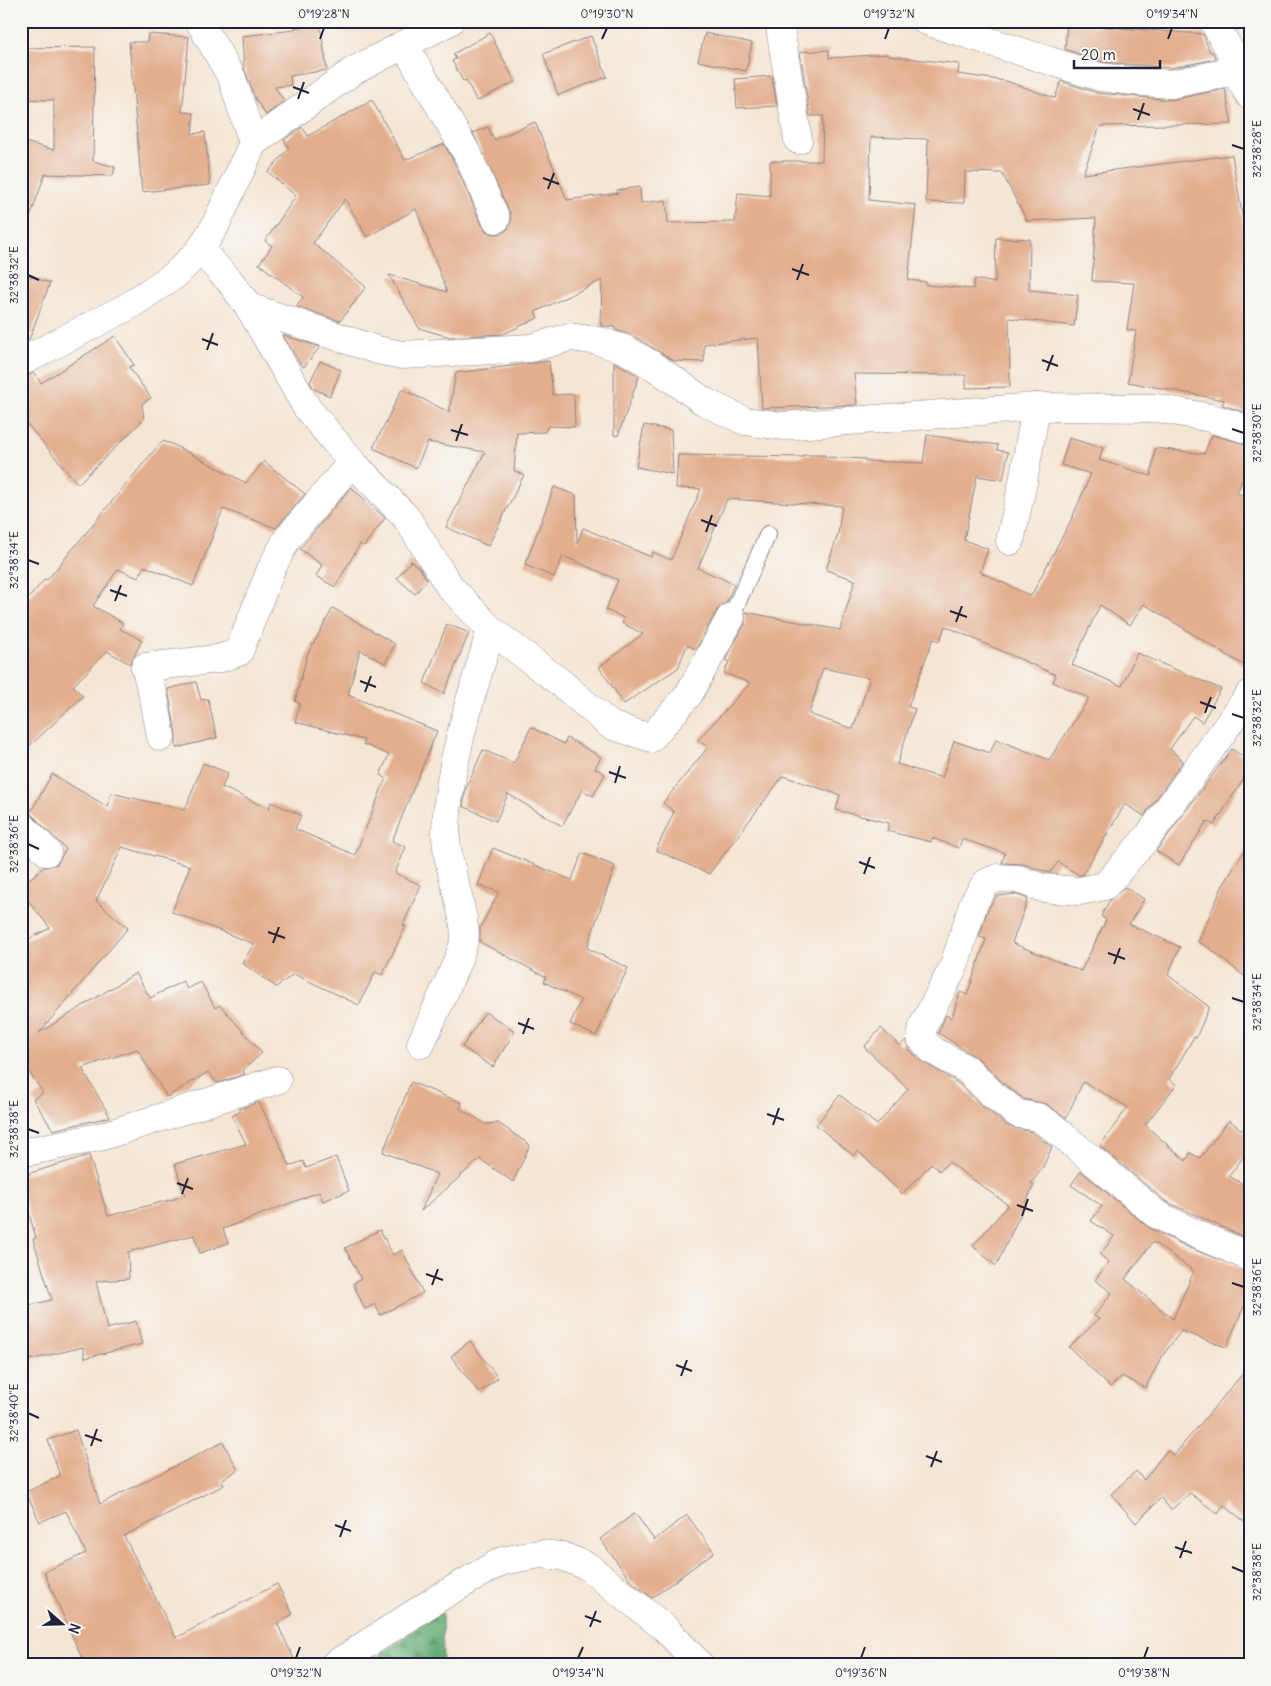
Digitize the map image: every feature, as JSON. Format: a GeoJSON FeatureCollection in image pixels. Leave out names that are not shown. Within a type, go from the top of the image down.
{"type":"FeatureCollection","features":[{"type":"Feature","properties":{"kind":"street"},"geometry":{"type":"LineString","coordinates":[[199,21],[232,78],[254,143]]}},
{"type":"Feature","properties":{"kind":"street"},"geometry":{"type":"LineString","coordinates":[[21,362],[127,307],[175,275],[200,250],[215,226],[254,143],[353,71],[450,21]]}},
{"type":"Feature","properties":{"kind":"street"},"geometry":{"type":"LineString","coordinates":[[779,21],[798,140]]}},
{"type":"Feature","properties":{"kind":"street"},"geometry":{"type":"LineString","coordinates":[[926,21],[1100,77],[1172,84],[1242,67]]}},
{"type":"Feature","properties":{"kind":"street"},"geometry":{"type":"LineString","coordinates":[[1213,21],[1242,67],[1250,96]]}},
{"type":"Feature","properties":{"kind":"street"},"geometry":{"type":"LineString","coordinates":[[404,44],[468,155],[496,219]]}},
{"type":"Feature","properties":{"kind":"street"},"geometry":{"type":"LineString","coordinates":[[200,250],[228,280],[249,307],[306,408],[352,462],[406,517],[450,587],[491,630],[561,682],[610,724],[650,738],[689,694],[731,618]]}},
{"type":"Feature","properties":{"kind":"street"},"geometry":{"type":"LineString","coordinates":[[249,307],[377,350],[402,355],[531,348],[570,337],[598,341],[624,349],[652,365],[706,402],[746,421],[782,426],[1036,407],[1157,408],[1211,418],[1250,430]]}},
{"type":"Feature","properties":{"kind":"street"},"geometry":{"type":"LineString","coordinates":[[1010,541],[1023,482],[1036,407]]}},
{"type":"Feature","properties":{"kind":"street"},"geometry":{"type":"LineString","coordinates":[[161,737],[154,698],[145,667],[218,659],[238,652],[271,569],[287,539],[352,462]]}},
{"type":"Feature","properties":{"kind":"street"},"geometry":{"type":"LineString","coordinates":[[421,1044],[466,938],[462,906],[446,832],[455,768],[467,711],[491,630]]}},
{"type":"Feature","properties":{"kind":"street"},"geometry":{"type":"LineString","coordinates":[[1250,694],[1150,834],[1105,886],[1080,891],[1042,888],[1018,879],[998,878],[986,883],[974,902],[954,966],[923,1026],[921,1038],[932,1050],[968,1070],[992,1094],[1018,1114],[1038,1117],[1053,1127],[1156,1214],[1196,1234],[1250,1257]]}},
{"type":"Feature","properties":{"kind":"street"},"geometry":{"type":"LineString","coordinates":[[21,825],[47,852]]}},
{"type":"Feature","properties":{"kind":"street"},"geometry":{"type":"LineString","coordinates":[[21,1153],[103,1136],[277,1080]]}},
{"type":"Feature","properties":{"kind":"street"},"geometry":{"type":"LineString","coordinates":[[334,1665],[440,1597],[502,1561],[540,1554],[562,1556],[587,1566],[665,1628],[700,1665]]}},
{"type":"Feature","properties":{"kind":"lane"},"geometry":{"type":"LineString","coordinates":[[731,618],[768,534]]}},
{"type":"Feature","properties":{"kind":"green space"},"geometry":{"type":"Polygon","coordinates":[[[442,1608],[443,1665],[367,1665],[377,1658],[442,1608]]]}},
{"type":"Feature","properties":{"kind":"building"},"geometry":{"type":"Polygon","coordinates":[[[1067,21],[1092,21],[1092,26],[1203,34],[1210,52],[1212,51],[1216,59],[1171,68],[1103,62],[1065,49],[1067,21]]]}},
{"type":"Feature","properties":{"kind":"building"},"geometry":{"type":"Polygon","coordinates":[[[320,24],[327,70],[290,76],[291,85],[275,87],[284,101],[266,115],[256,100],[244,68],[242,36],[294,30],[294,28],[320,24]]]}},
{"type":"Feature","properties":{"kind":"building"},"geometry":{"type":"Polygon","coordinates":[[[490,33],[515,82],[477,101],[466,80],[463,81],[452,61],[456,59],[453,54],[490,33]]]}},
{"type":"Feature","properties":{"kind":"building"},"geometry":{"type":"Polygon","coordinates":[[[705,33],[752,43],[746,71],[698,61],[705,33]]]}},
{"type":"Feature","properties":{"kind":"building"},"geometry":{"type":"Polygon","coordinates":[[[148,34],[189,37],[182,112],[194,113],[192,134],[205,132],[210,185],[142,192],[129,42],[147,42],[148,34]]]}},
{"type":"Feature","properties":{"kind":"building"},"geometry":{"type":"Polygon","coordinates":[[[591,36],[607,77],[558,95],[543,54],[591,36]]]}},
{"type":"Feature","properties":{"kind":"building"},"geometry":{"type":"Polygon","coordinates":[[[95,47],[93,161],[115,167],[113,176],[45,174],[25,232],[21,231],[21,141],[54,150],[54,100],[21,99],[21,48],[95,47]]]}},
{"type":"Feature","properties":{"kind":"building"},"geometry":{"type":"Polygon","coordinates":[[[829,50],[829,58],[889,54],[889,56],[959,64],[958,74],[1006,81],[1055,98],[1061,81],[1098,93],[1171,100],[1225,89],[1232,124],[1100,126],[1083,174],[1232,155],[1246,238],[1250,238],[1250,414],[1222,405],[1224,400],[1128,382],[1136,331],[1127,330],[1134,283],[1092,281],[1096,218],[1027,221],[1002,173],[965,172],[964,203],[926,202],[928,139],[871,137],[869,200],[916,205],[908,280],[926,282],[926,285],[973,289],[975,279],[995,283],[996,238],[1030,239],[1029,290],[1078,295],[1074,326],[1009,318],[1010,387],[966,388],[966,375],[854,374],[857,405],[762,408],[758,338],[704,344],[704,362],[674,361],[632,335],[615,330],[615,327],[601,326],[602,280],[535,312],[538,318],[503,334],[449,337],[419,328],[389,275],[447,292],[416,209],[367,237],[345,199],[313,243],[366,287],[340,321],[296,306],[303,297],[259,264],[272,246],[265,241],[296,196],[268,172],[289,148],[284,140],[302,127],[308,136],[372,100],[405,160],[444,144],[482,225],[486,231],[494,234],[502,233],[508,229],[511,221],[510,213],[473,133],[488,127],[494,140],[535,122],[567,200],[618,193],[617,190],[640,187],[641,203],[666,200],[668,223],[735,222],[738,193],[770,196],[770,161],[822,161],[823,116],[810,116],[800,52],[829,50]]]}},
{"type":"Feature","properties":{"kind":"building"},"geometry":{"type":"Polygon","coordinates":[[[772,76],[777,106],[737,108],[735,79],[772,76]]]}},
{"type":"Feature","properties":{"kind":"building"},"geometry":{"type":"Polygon","coordinates":[[[21,273],[50,283],[29,340],[21,344],[21,273]]]}},
{"type":"Feature","properties":{"kind":"building"},"geometry":{"type":"Polygon","coordinates":[[[283,335],[320,347],[304,367],[283,335]]]}},
{"type":"Feature","properties":{"kind":"building"},"geometry":{"type":"Polygon","coordinates":[[[115,336],[134,365],[129,367],[151,398],[142,404],[144,419],[78,484],[21,417],[21,377],[34,373],[41,383],[115,336]]]}},
{"type":"Feature","properties":{"kind":"building"},"geometry":{"type":"Polygon","coordinates":[[[320,361],[341,370],[330,396],[314,389],[310,382],[320,361]]]}},
{"type":"Feature","properties":{"kind":"building"},"geometry":{"type":"Polygon","coordinates":[[[549,361],[553,395],[574,394],[575,427],[548,426],[545,432],[517,433],[514,471],[524,475],[488,546],[446,527],[485,452],[428,442],[416,468],[373,448],[402,389],[449,412],[456,373],[549,361]]]}},
{"type":"Feature","properties":{"kind":"building"},"geometry":{"type":"Polygon","coordinates":[[[614,362],[639,376],[618,436],[614,435],[614,362]]]}},
{"type":"Feature","properties":{"kind":"building"},"geometry":{"type":"Polygon","coordinates":[[[644,425],[671,430],[673,474],[636,467],[644,425]]]}},
{"type":"Feature","properties":{"kind":"building"},"geometry":{"type":"Polygon","coordinates":[[[927,435],[998,445],[997,450],[1008,452],[1003,480],[977,476],[964,540],[988,549],[980,572],[1031,596],[1072,518],[1091,474],[1061,465],[1069,438],[1103,448],[1099,460],[1151,476],[1155,448],[1204,454],[1212,435],[1250,445],[1250,460],[1237,493],[1250,498],[1250,669],[1144,604],[1130,625],[1100,605],[1072,665],[1122,686],[1137,653],[1221,689],[1202,722],[1193,716],[1170,749],[1183,761],[1144,816],[1125,804],[1083,874],[1079,875],[1058,862],[1050,873],[1023,864],[1002,863],[1005,853],[962,839],[959,848],[932,838],[931,842],[887,831],[889,823],[836,810],[840,795],[783,776],[709,874],[656,850],[674,812],[663,803],[708,747],[698,740],[750,683],[724,673],[729,662],[725,660],[745,624],[745,612],[840,630],[855,580],[826,570],[838,534],[842,506],[727,499],[698,568],[734,584],[726,603],[717,610],[696,649],[687,645],[678,668],[624,704],[599,667],[643,634],[622,623],[624,618],[606,610],[618,580],[563,556],[554,577],[525,565],[554,487],[576,495],[577,544],[583,528],[651,557],[653,552],[671,560],[701,489],[676,488],[678,455],[803,457],[803,455],[825,455],[825,457],[865,459],[865,461],[923,463],[927,435]],[[945,626],[940,641],[933,639],[908,707],[915,709],[897,764],[942,778],[954,741],[990,753],[996,739],[1049,760],[1089,698],[1053,682],[1056,675],[945,626]],[[823,668],[809,714],[853,729],[870,678],[823,668]]]}},
{"type":"Feature","properties":{"kind":"building"},"geometry":{"type":"Polygon","coordinates":[[[162,441],[172,444],[246,483],[264,461],[305,494],[276,528],[223,509],[193,586],[144,566],[138,578],[118,569],[93,606],[123,623],[120,629],[142,640],[130,664],[107,651],[73,686],[83,696],[21,754],[21,607],[45,579],[47,580],[162,441]]]}},
{"type":"Feature","properties":{"kind":"building"},"geometry":{"type":"Polygon","coordinates":[[[351,487],[385,518],[364,546],[360,544],[335,587],[316,576],[322,565],[300,549],[351,487]]]}},
{"type":"Feature","properties":{"kind":"building"},"geometry":{"type":"Polygon","coordinates":[[[411,561],[421,570],[427,580],[415,594],[397,578],[411,561]]]}},
{"type":"Feature","properties":{"kind":"building"},"geometry":{"type":"Polygon","coordinates":[[[333,608],[395,644],[385,663],[360,650],[348,695],[437,731],[392,841],[406,847],[395,873],[421,885],[403,925],[406,926],[382,975],[375,972],[359,1005],[294,974],[276,987],[242,963],[254,944],[172,912],[190,866],[122,847],[96,901],[128,928],[39,1033],[136,973],[150,998],[183,981],[187,989],[201,982],[215,1008],[220,1005],[262,1053],[243,1070],[245,1074],[217,1083],[208,1072],[167,1097],[137,1049],[82,1068],[110,1117],[53,1130],[33,1099],[43,1093],[21,1060],[21,943],[50,928],[21,892],[21,886],[44,867],[57,864],[66,849],[30,813],[52,774],[108,807],[111,793],[185,810],[203,763],[228,773],[222,787],[269,809],[271,802],[301,815],[295,829],[355,855],[386,778],[380,775],[389,755],[363,744],[364,740],[295,722],[300,703],[295,702],[307,655],[333,608]]]}},
{"type":"Feature","properties":{"kind":"building"},"geometry":{"type":"Polygon","coordinates":[[[447,624],[469,633],[444,694],[424,683],[447,624]]]}},
{"type":"Feature","properties":{"kind":"building"},"geometry":{"type":"Polygon","coordinates":[[[196,682],[201,700],[208,699],[217,738],[176,748],[176,734],[168,689],[196,682]]]}},
{"type":"Feature","properties":{"kind":"building"},"geometry":{"type":"Polygon","coordinates":[[[531,727],[564,744],[567,738],[601,757],[595,768],[605,774],[593,796],[582,790],[562,826],[508,794],[496,821],[463,806],[466,788],[483,750],[514,763],[531,727]]]}},
{"type":"Feature","properties":{"kind":"building"},"geometry":{"type":"Polygon","coordinates":[[[1232,749],[1250,762],[1250,769],[1214,825],[1207,821],[1179,865],[1156,851],[1232,749]]]}},
{"type":"Feature","properties":{"kind":"building"},"geometry":{"type":"Polygon","coordinates":[[[1250,842],[1250,981],[1208,947],[1198,942],[1222,887],[1250,842]]]}},
{"type":"Feature","properties":{"kind":"building"},"geometry":{"type":"Polygon","coordinates":[[[493,848],[572,880],[582,853],[615,866],[587,948],[628,968],[596,1036],[570,1024],[581,1000],[544,982],[546,977],[480,942],[480,928],[499,892],[478,885],[493,848]]]}},
{"type":"Feature","properties":{"kind":"building"},"geometry":{"type":"Polygon","coordinates":[[[1125,887],[1144,899],[1129,924],[1180,947],[1168,975],[1209,1007],[1196,1038],[1194,1037],[1169,1079],[1176,1085],[1145,1125],[1186,1161],[1190,1153],[1200,1158],[1229,1120],[1250,1136],[1250,1148],[1229,1176],[1250,1188],[1250,1240],[1165,1201],[1100,1146],[1128,1107],[1083,1082],[1066,1118],[1046,1104],[1024,1099],[1002,1082],[979,1059],[938,1033],[946,1015],[952,1018],[960,992],[967,995],[986,939],[979,937],[988,909],[997,896],[1015,894],[1028,899],[1012,943],[1081,971],[1106,920],[1101,916],[1110,900],[1125,887]]]}},
{"type":"Feature","properties":{"kind":"building"},"geometry":{"type":"Polygon","coordinates":[[[485,1012],[515,1031],[493,1067],[462,1047],[485,1012]]]}},
{"type":"Feature","properties":{"kind":"building"},"geometry":{"type":"Polygon","coordinates":[[[881,1028],[900,1046],[906,1040],[909,1049],[921,1061],[958,1083],[982,1106],[1008,1126],[1032,1132],[1052,1147],[1042,1169],[1031,1183],[1034,1185],[996,1266],[973,1246],[1008,1205],[949,1162],[939,1171],[932,1163],[902,1194],[858,1151],[854,1156],[816,1125],[840,1095],[877,1125],[908,1089],[864,1047],[881,1028]]]}},
{"type":"Feature","properties":{"kind":"building"},"geometry":{"type":"Polygon","coordinates":[[[411,1082],[462,1103],[460,1109],[486,1124],[498,1123],[530,1145],[513,1182],[480,1159],[421,1211],[437,1174],[383,1152],[411,1082]]]}},
{"type":"Feature","properties":{"kind":"building"},"geometry":{"type":"Polygon","coordinates":[[[259,1102],[290,1166],[303,1161],[306,1168],[336,1157],[349,1191],[323,1201],[319,1192],[223,1229],[228,1243],[200,1253],[194,1235],[128,1252],[129,1279],[96,1281],[107,1329],[136,1321],[142,1344],[85,1358],[83,1347],[25,1361],[24,1354],[21,1354],[21,1307],[52,1300],[33,1239],[36,1238],[21,1186],[21,1176],[89,1155],[108,1216],[185,1196],[175,1164],[246,1144],[232,1116],[241,1111],[239,1109],[259,1102]]]}},
{"type":"Feature","properties":{"kind":"building"},"geometry":{"type":"Polygon","coordinates":[[[1081,1171],[1149,1228],[1190,1248],[1250,1272],[1250,1293],[1226,1347],[1181,1331],[1163,1355],[1145,1388],[1122,1376],[1110,1387],[1069,1347],[1099,1319],[1094,1316],[1112,1293],[1095,1280],[1109,1262],[1100,1255],[1114,1236],[1091,1221],[1102,1206],[1071,1185],[1081,1171]],[[1153,1242],[1125,1279],[1173,1319],[1194,1271],[1153,1242]]]}},
{"type":"Feature","properties":{"kind":"building"},"geometry":{"type":"Polygon","coordinates":[[[380,1230],[393,1255],[402,1250],[423,1293],[380,1315],[375,1304],[365,1309],[353,1284],[361,1279],[345,1248],[380,1230]]]}},
{"type":"Feature","properties":{"kind":"building"},"geometry":{"type":"Polygon","coordinates":[[[470,1341],[498,1378],[479,1393],[451,1356],[470,1341]]]}},
{"type":"Feature","properties":{"kind":"building"},"geometry":{"type":"Polygon","coordinates":[[[1250,1365],[1250,1526],[1224,1505],[1218,1514],[1190,1493],[1171,1510],[1161,1498],[1136,1523],[1111,1494],[1136,1471],[1144,1480],[1167,1450],[1174,1455],[1250,1365]]]}},
{"type":"Feature","properties":{"kind":"building"},"geometry":{"type":"Polygon","coordinates":[[[76,1430],[100,1504],[223,1442],[238,1470],[221,1480],[224,1485],[124,1536],[176,1638],[277,1584],[293,1614],[277,1623],[297,1665],[85,1665],[44,1572],[86,1553],[66,1511],[40,1522],[26,1492],[60,1476],[48,1440],[76,1430]]]}},
{"type":"Feature","properties":{"kind":"building"},"geometry":{"type":"Polygon","coordinates":[[[635,1513],[654,1540],[687,1515],[714,1552],[652,1598],[631,1581],[600,1539],[635,1513]]]}}]}
